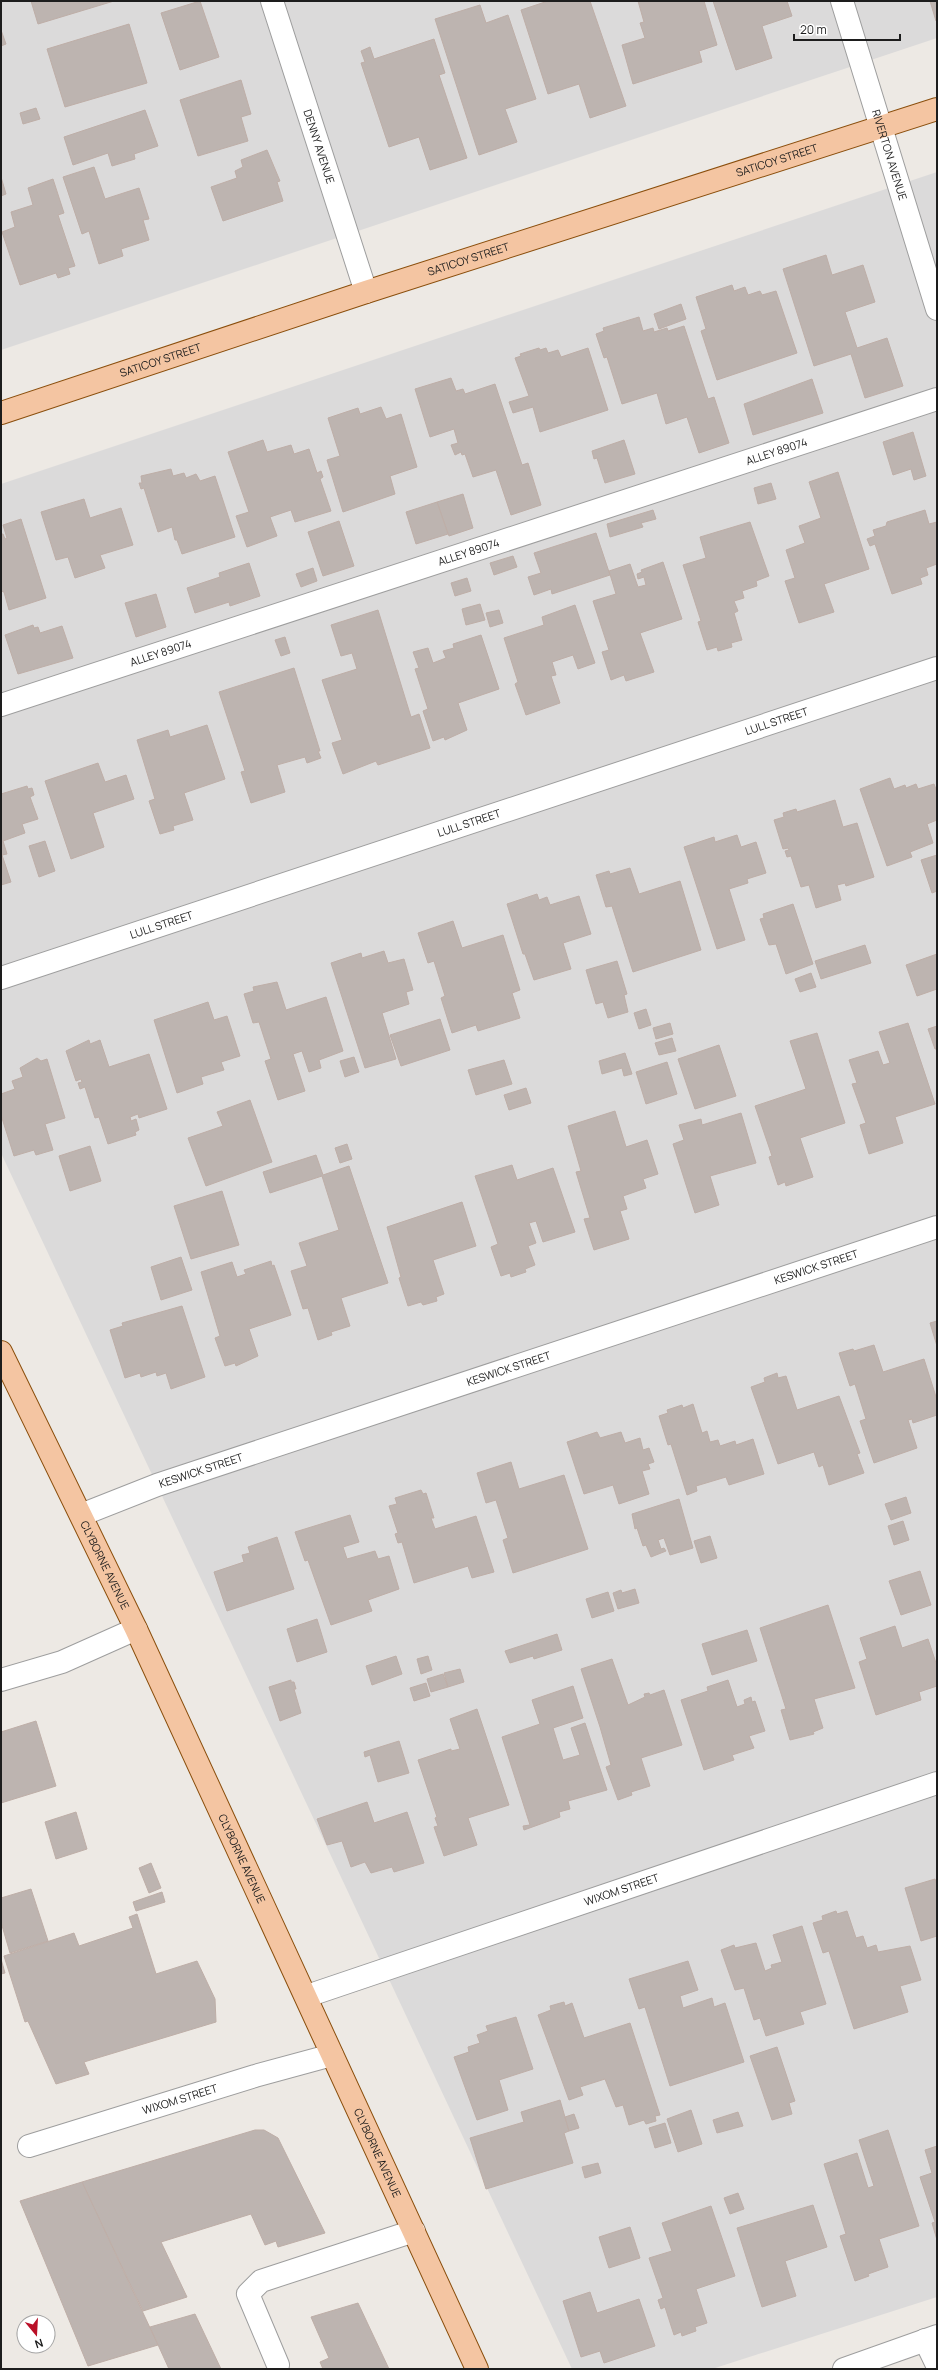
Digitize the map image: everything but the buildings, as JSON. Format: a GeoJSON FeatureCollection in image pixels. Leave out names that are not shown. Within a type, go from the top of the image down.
{"type":"FeatureCollection","features":[{"type":"Feature","properties":{"kind":"main road","name":"SATICOY STREET"},"geometry":{"type":"LineString","coordinates":[[1,413],[366,292],[882,128],[937,109]]}},
{"type":"Feature","properties":{"kind":"main road","name":"CLYBORNE AVENUE"},"geometry":{"type":"LineString","coordinates":[[1,1352],[136,1629],[477,2369]]}},
{"type":"Feature","properties":{"kind":"street","name":"DENNY AVENUE"},"geometry":{"type":"LineString","coordinates":[[272,1],[366,292]]}},
{"type":"Feature","properties":{"kind":"street","name":"RIVERTON AVENUE"},"geometry":{"type":"LineString","coordinates":[[842,1],[937,309]]}},
{"type":"Feature","properties":{"kind":"street","name":"ALLEY 89074"},"geometry":{"type":"LineString","coordinates":[[1,705],[937,399]]}},
{"type":"Feature","properties":{"kind":"street","name":"LULL STREET"},"geometry":{"type":"LineString","coordinates":[[1,978],[937,668]]}},
{"type":"Feature","properties":{"kind":"street","name":"KESWICK STREET"},"geometry":{"type":"LineString","coordinates":[[81,1515],[157,1485],[937,1227]]}},
{"type":"Feature","properties":{"kind":"street"},"geometry":{"type":"LineString","coordinates":[[1,1680],[62,1662],[136,1629]]}},
{"type":"Feature","properties":{"kind":"street","name":"WIXOM STREET"},"geometry":{"type":"LineString","coordinates":[[306,1996],[937,1783]]}},
{"type":"Feature","properties":{"kind":"street","name":"WIXOM STREET"},"geometry":{"type":"LineString","coordinates":[[29,2146],[255,2076],[332,2056]]}},
{"type":"Feature","properties":{"kind":"street"},"geometry":{"type":"LineString","coordinates":[[278,2365],[248,2294],[261,2281],[414,2231]]}},
{"type":"Feature","properties":{"kind":"street"},"geometry":{"type":"LineString","coordinates":[[844,2369],[931,2338],[937,2365]]}},
{"type":"Feature","properties":{"kind":"shaded area"},"geometry":{"type":"Polygon","coordinates":[[[1,1],[937,1],[937,38],[1,350],[1,1]]]}},
{"type":"Feature","properties":{"kind":"shaded area"},"geometry":{"type":"Polygon","coordinates":[[[937,172],[937,2297],[712,2369],[572,2369],[1,1153],[1,484],[937,172]]]}}]}
